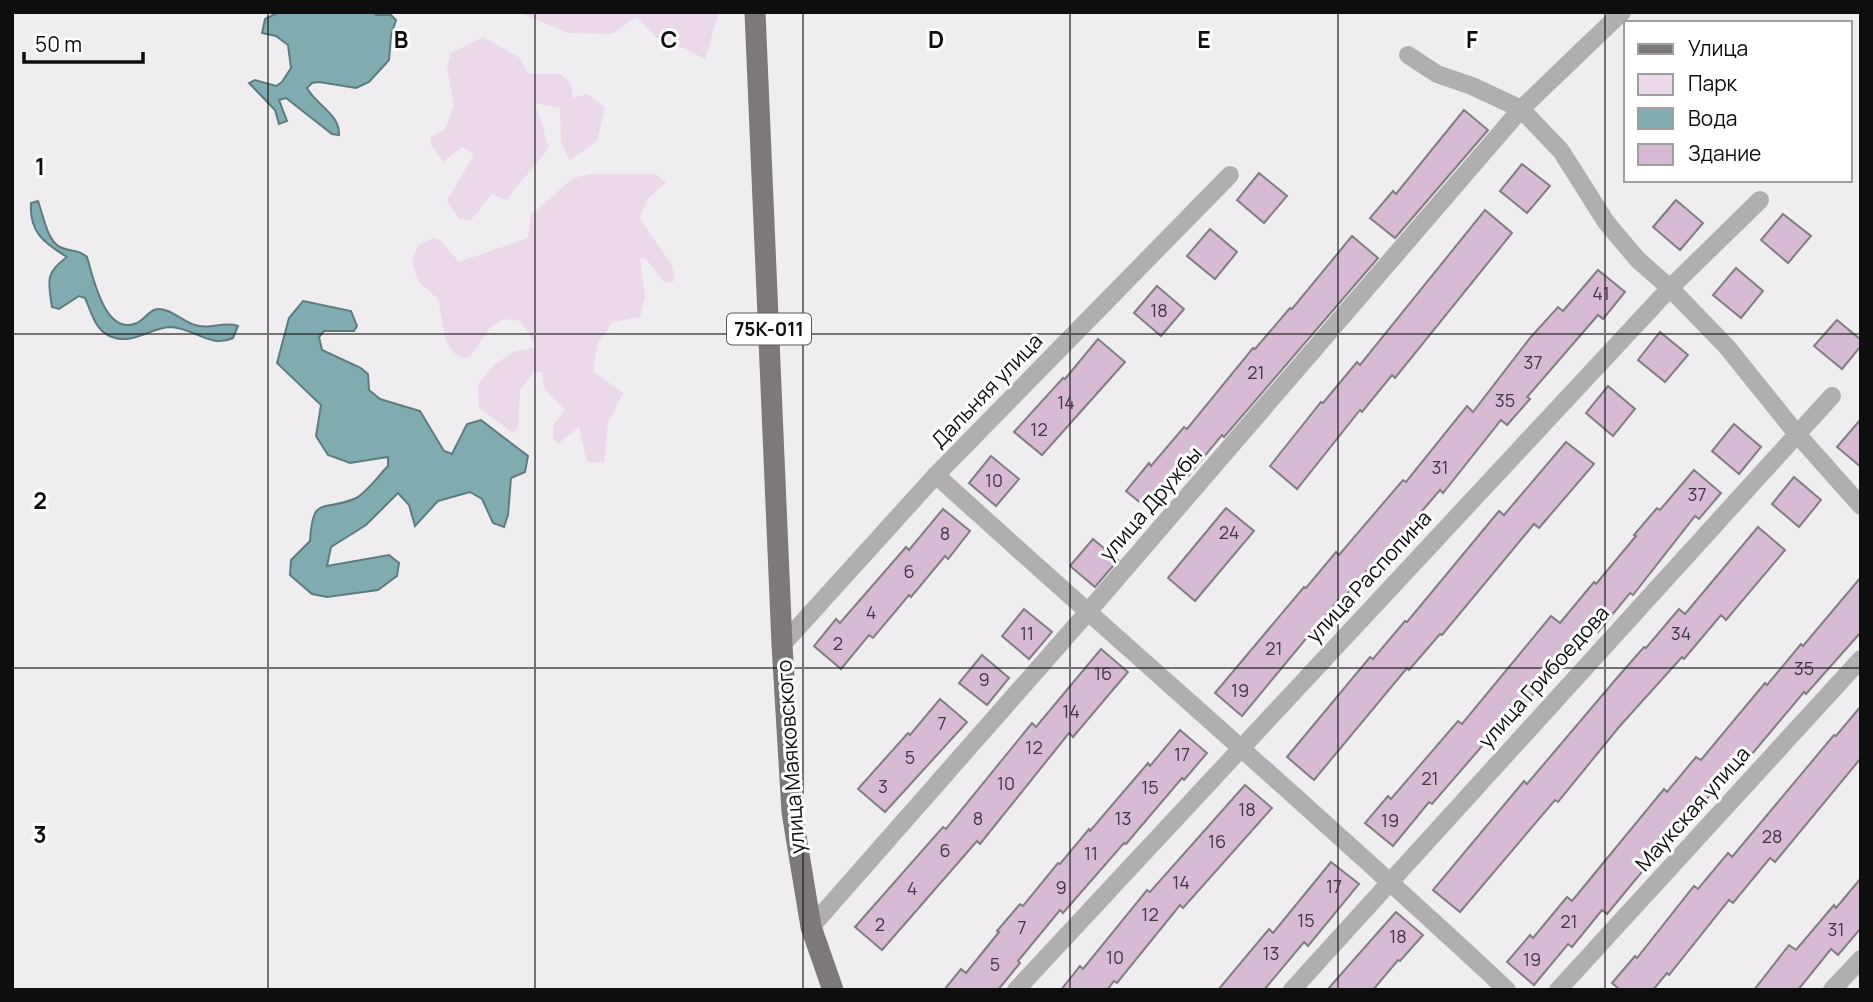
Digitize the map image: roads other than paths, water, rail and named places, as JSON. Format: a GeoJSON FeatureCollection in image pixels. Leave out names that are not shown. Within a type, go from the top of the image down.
{"type":"FeatureCollection","features":[{"type":"Feature","properties":{"kind":"main road","name":"75К-011"},"geometry":{"type":"LineString","coordinates":[[755,12],[782,645]]}},
{"type":"Feature","properties":{"kind":"main road","name":"улица Маяковского"},"geometry":{"type":"LineString","coordinates":[[782,645],[792,812],[811,927],[833,990]]}},
{"type":"Feature","properties":{"kind":"street","name":"улица Дружбы"},"geometry":{"type":"LineString","coordinates":[[811,927],[1087,613],[1521,108],[1622,12]]}},
{"type":"Feature","properties":{"kind":"street"},"geometry":{"type":"LineString","coordinates":[[1408,54],[1437,74],[1521,108],[1562,151],[1606,222],[1637,260],[1670,288],[1727,347],[1797,434],[1861,506]]}},
{"type":"Feature","properties":{"kind":"street","name":"Дальняя улица"},"geometry":{"type":"LineString","coordinates":[[782,645],[936,475],[1230,175]]}},
{"type":"Feature","properties":{"kind":"street","name":"улица Распопина"},"geometry":{"type":"LineString","coordinates":[[1016,990],[1670,288],[1760,200]]}},
{"type":"Feature","properties":{"kind":"street","name":"улица Грибоедова"},"geometry":{"type":"LineString","coordinates":[[1292,990],[1832,396]]}},
{"type":"Feature","properties":{"kind":"street"},"geometry":{"type":"LineString","coordinates":[[936,475],[1087,613],[1390,880],[1507,990]]}},
{"type":"Feature","properties":{"kind":"street","name":"Маукская улица"},"geometry":{"type":"LineString","coordinates":[[1558,990],[1861,659]]}},
{"type":"Feature","properties":{"kind":"street"},"geometry":{"type":"LineString","coordinates":[[1832,990],[1861,958]]}},
{"type":"Feature","properties":{"kind":"water"},"geometry":{"type":"Polygon","coordinates":[[[279,12],[373,12],[376,15],[391,15],[396,20],[391,36],[389,60],[369,82],[356,88],[319,82],[312,83],[307,88],[332,115],[339,135],[332,134],[286,98],[279,100],[287,121],[279,124],[275,110],[249,83],[255,80],[276,86],[291,68],[288,45],[276,36],[262,33],[265,19],[279,12]]]}},
{"type":"Feature","properties":{"kind":"water"},"geometry":{"type":"Polygon","coordinates":[[[38,201],[49,233],[56,244],[87,257],[102,303],[117,321],[126,325],[137,323],[159,309],[200,326],[238,326],[233,338],[217,341],[170,327],[134,338],[120,339],[102,330],[85,298],[79,296],[59,309],[52,307],[50,278],[55,268],[67,257],[51,247],[35,229],[31,203],[38,201]]]}},
{"type":"Feature","properties":{"kind":"water"},"geometry":{"type":"Polygon","coordinates":[[[303,301],[351,311],[357,326],[354,331],[324,331],[319,337],[322,350],[361,368],[368,374],[369,390],[380,399],[420,411],[444,451],[452,454],[467,424],[481,420],[528,456],[525,472],[511,478],[508,515],[504,527],[493,523],[482,499],[470,492],[438,501],[415,526],[409,505],[398,493],[366,525],[331,547],[327,566],[389,555],[399,563],[397,576],[378,590],[327,597],[312,594],[290,575],[291,560],[310,541],[311,526],[317,510],[356,498],[369,488],[388,466],[388,457],[350,463],[328,455],[316,436],[321,405],[277,363],[289,318],[303,301]]]}}]}
